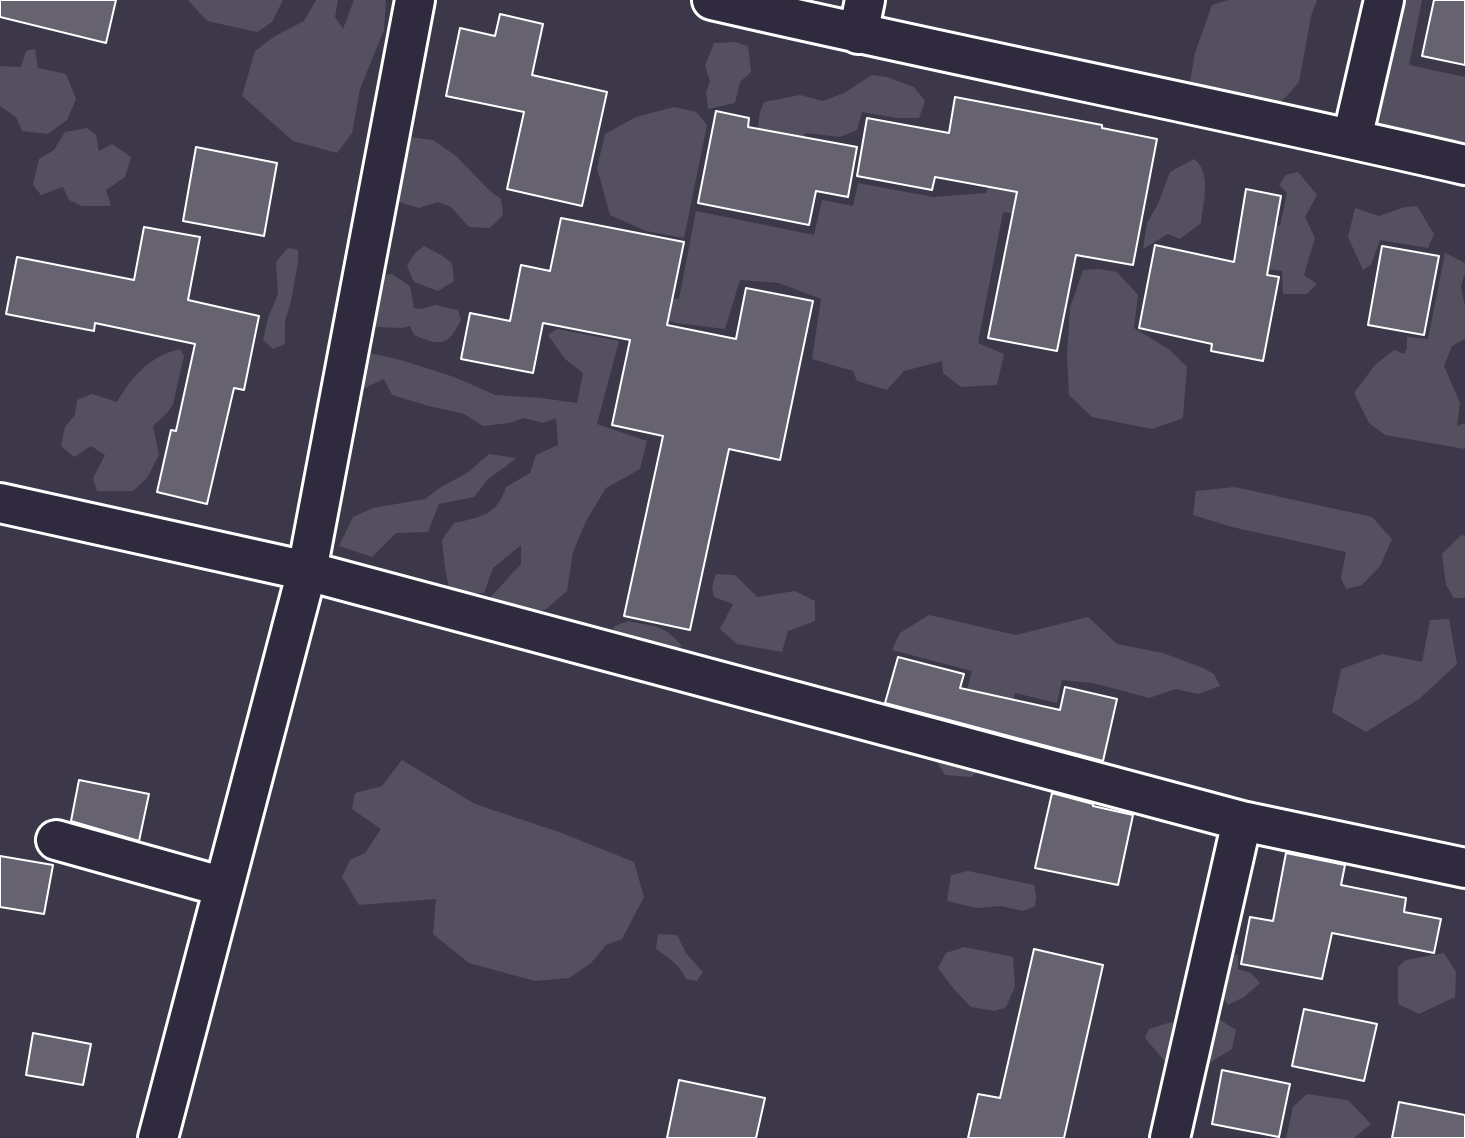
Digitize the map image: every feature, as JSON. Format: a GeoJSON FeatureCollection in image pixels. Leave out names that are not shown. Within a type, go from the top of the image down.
{"type":"FeatureCollection","features":[{"type":"Feature","properties":{"kind":"street"},"geometry":{"type":"LineString","coordinates":[[158,1138],[307,571],[415,0]]}},
{"type":"Feature","properties":{"kind":"street"},"geometry":{"type":"LineString","coordinates":[[712,0],[862,17],[1465,165]]}},
{"type":"Feature","properties":{"kind":"street"},"geometry":{"type":"LineString","coordinates":[[1353,139],[1384,0]]}},
{"type":"Feature","properties":{"kind":"street"},"geometry":{"type":"LineString","coordinates":[[0,503],[307,571],[1242,821],[1465,868]]}},
{"type":"Feature","properties":{"kind":"street"},"geometry":{"type":"LineString","coordinates":[[1170,1138],[1242,821]]}},
{"type":"Feature","properties":{"kind":"street"},"geometry":{"type":"LineString","coordinates":[[56,840],[224,887]]}},
{"type":"Feature","properties":{"kind":"shaded area"},"geometry":{"type":"Polygon","coordinates":[[[188,0],[283,0],[272,22],[257,32],[207,21],[188,0]]]}},
{"type":"Feature","properties":{"kind":"shaded area"},"geometry":{"type":"Polygon","coordinates":[[[316,0],[338,0],[335,17],[343,29],[354,0],[386,0],[384,30],[360,89],[352,133],[337,153],[293,141],[242,96],[255,51],[275,36],[304,21],[316,0]]]}},
{"type":"Feature","properties":{"kind":"shaded area"},"geometry":{"type":"Polygon","coordinates":[[[1228,0],[1317,0],[1311,16],[1299,82],[1283,100],[1262,110],[1188,93],[1195,53],[1212,5],[1228,0]]]}},
{"type":"Feature","properties":{"kind":"shaded area"},"geometry":{"type":"Polygon","coordinates":[[[1380,0],[1422,0],[1409,65],[1465,77],[1465,170],[1377,127],[1350,83],[1380,0]]]}},
{"type":"Feature","properties":{"kind":"shaded area"},"geometry":{"type":"Polygon","coordinates":[[[735,42],[748,46],[751,72],[740,82],[735,103],[708,109],[706,92],[710,81],[705,66],[714,43],[735,42]]]}},
{"type":"Feature","properties":{"kind":"shaded area"},"geometry":{"type":"Polygon","coordinates":[[[35,49],[38,68],[66,74],[76,99],[67,120],[48,134],[22,131],[16,117],[0,106],[0,66],[21,67],[26,51],[35,49]]]}},
{"type":"Feature","properties":{"kind":"shaded area"},"geometry":{"type":"Polygon","coordinates":[[[872,75],[887,77],[914,87],[925,101],[919,118],[897,118],[862,112],[857,130],[840,137],[805,133],[799,155],[757,134],[764,102],[800,95],[823,101],[844,93],[872,75]]]}},
{"type":"Feature","properties":{"kind":"shaded area"},"geometry":{"type":"Polygon","coordinates":[[[674,107],[696,112],[707,125],[684,238],[646,231],[610,215],[597,168],[605,134],[636,117],[674,107]]]}},
{"type":"Feature","properties":{"kind":"shaded area"},"geometry":{"type":"Polygon","coordinates":[[[87,128],[96,135],[99,151],[112,144],[131,157],[125,177],[106,190],[111,206],[82,206],[69,200],[63,187],[41,195],[33,185],[39,159],[54,150],[65,132],[87,128]]]}},
{"type":"Feature","properties":{"kind":"shaded area"},"geometry":{"type":"Polygon","coordinates":[[[400,136],[433,140],[456,156],[501,199],[503,215],[490,228],[469,227],[451,207],[438,202],[419,208],[396,201],[391,180],[402,183],[400,136]]]}},
{"type":"Feature","properties":{"kind":"shaded area"},"geometry":{"type":"Polygon","coordinates":[[[1002,151],[1031,216],[1003,212],[978,343],[1004,354],[997,385],[961,387],[943,373],[942,361],[904,371],[887,390],[857,381],[853,371],[812,359],[821,299],[779,283],[740,280],[725,329],[676,323],[633,310],[651,296],[679,299],[696,211],[814,235],[822,200],[853,206],[858,183],[933,197],[986,193],[1002,151]]]}},
{"type":"Feature","properties":{"kind":"shaded area"},"geometry":{"type":"Polygon","coordinates":[[[1194,159],[1200,165],[1205,180],[1201,223],[1180,239],[1168,234],[1143,249],[1147,223],[1158,204],[1170,172],[1194,159]]]}},
{"type":"Feature","properties":{"kind":"shaded area"},"geometry":{"type":"Polygon","coordinates":[[[1298,172],[1317,195],[1305,217],[1315,238],[1304,275],[1317,284],[1307,294],[1283,294],[1282,271],[1243,266],[1262,225],[1280,226],[1287,193],[1279,185],[1286,175],[1298,172]]]}},
{"type":"Feature","properties":{"kind":"shaded area"},"geometry":{"type":"Polygon","coordinates":[[[1417,206],[1434,234],[1428,248],[1380,240],[1371,265],[1363,270],[1348,237],[1355,208],[1379,216],[1417,206]]]}},
{"type":"Feature","properties":{"kind":"shaded area"},"geometry":{"type":"Polygon","coordinates":[[[424,246],[452,263],[454,281],[438,291],[414,282],[407,266],[415,253],[424,246]]]}},
{"type":"Feature","properties":{"kind":"shaded area"},"geometry":{"type":"Polygon","coordinates":[[[288,248],[298,250],[298,263],[285,321],[285,344],[273,349],[263,340],[278,294],[276,262],[288,248]]]}},
{"type":"Feature","properties":{"kind":"shaded area"},"geometry":{"type":"Polygon","coordinates":[[[1445,253],[1465,263],[1461,286],[1465,307],[1465,339],[1452,346],[1444,366],[1460,403],[1457,426],[1465,423],[1465,449],[1385,435],[1369,423],[1354,393],[1375,365],[1394,350],[1404,354],[1407,337],[1428,339],[1445,253]]]}},
{"type":"Feature","properties":{"kind":"shaded area"},"geometry":{"type":"Polygon","coordinates":[[[1083,270],[1117,272],[1138,295],[1134,328],[1170,350],[1187,367],[1183,418],[1152,429],[1092,417],[1069,395],[1067,355],[1070,308],[1083,270]]]}},
{"type":"Feature","properties":{"kind":"shaded area"},"geometry":{"type":"Polygon","coordinates":[[[392,274],[410,286],[414,308],[422,309],[435,305],[458,310],[461,320],[447,340],[436,342],[414,335],[410,326],[375,327],[365,305],[367,277],[392,274]]]}},
{"type":"Feature","properties":{"kind":"shaded area"},"geometry":{"type":"Polygon","coordinates":[[[557,329],[619,341],[597,424],[647,441],[640,469],[606,488],[586,521],[573,552],[567,591],[546,609],[512,620],[475,614],[521,564],[521,545],[493,568],[484,593],[450,593],[442,540],[454,523],[480,517],[492,510],[506,487],[530,473],[536,455],[558,445],[556,418],[543,423],[524,418],[483,426],[464,414],[392,395],[384,379],[352,394],[351,356],[370,353],[404,361],[454,377],[495,395],[577,403],[583,373],[565,359],[548,335],[557,329]]]}},
{"type":"Feature","properties":{"kind":"shaded area"},"geometry":{"type":"Polygon","coordinates":[[[180,349],[184,356],[173,404],[153,426],[159,455],[147,478],[133,491],[97,491],[93,478],[105,455],[91,446],[74,457],[61,446],[65,427],[75,415],[77,400],[92,394],[117,402],[143,368],[169,352],[180,349]]]}},
{"type":"Feature","properties":{"kind":"shaded area"},"geometry":{"type":"Polygon","coordinates":[[[489,454],[516,458],[489,478],[474,497],[439,504],[428,532],[396,533],[372,557],[339,546],[353,517],[373,508],[425,499],[467,473],[489,454]]]}},
{"type":"Feature","properties":{"kind":"shaded area"},"geometry":{"type":"Polygon","coordinates":[[[1235,487],[1372,517],[1392,539],[1380,566],[1362,585],[1346,589],[1341,578],[1346,552],[1232,527],[1193,515],[1196,491],[1235,487]]]}},
{"type":"Feature","properties":{"kind":"shaded area"},"geometry":{"type":"Polygon","coordinates":[[[1461,535],[1465,536],[1465,598],[1454,598],[1446,585],[1442,554],[1461,535]]]}},
{"type":"Feature","properties":{"kind":"shaded area"},"geometry":{"type":"Polygon","coordinates":[[[716,574],[735,575],[757,597],[795,591],[815,601],[815,621],[788,631],[782,652],[737,644],[720,629],[733,604],[714,597],[712,587],[716,574]]]}},
{"type":"Feature","properties":{"kind":"shaded area"},"geometry":{"type":"Polygon","coordinates":[[[929,615],[1016,635],[1088,617],[1117,644],[1163,653],[1203,668],[1214,674],[1220,686],[1198,694],[1176,689],[1149,698],[1093,683],[1062,680],[1057,703],[1015,693],[1003,743],[994,759],[971,777],[945,775],[922,737],[957,728],[972,671],[892,650],[900,633],[929,615]]]}},
{"type":"Feature","properties":{"kind":"shaded area"},"geometry":{"type":"Polygon","coordinates":[[[1449,619],[1457,664],[1419,699],[1366,732],[1332,712],[1341,669],[1382,654],[1422,662],[1430,620],[1449,619]]]}},
{"type":"Feature","properties":{"kind":"shaded area"},"geometry":{"type":"Polygon","coordinates":[[[628,621],[664,630],[682,646],[640,668],[606,641],[615,626],[628,621]]]}},
{"type":"Feature","properties":{"kind":"shaded area"},"geometry":{"type":"Polygon","coordinates":[[[402,760],[475,804],[559,832],[634,862],[644,897],[622,939],[606,945],[591,963],[569,978],[535,981],[469,963],[433,934],[436,899],[359,905],[342,877],[350,860],[365,853],[381,829],[352,809],[355,793],[382,786],[402,760]]]}},
{"type":"Feature","properties":{"kind":"shaded area"},"geometry":{"type":"Polygon","coordinates":[[[968,871],[1034,885],[1035,906],[1023,911],[1001,906],[977,908],[947,901],[951,875],[968,871]]]}},
{"type":"Feature","properties":{"kind":"shaded area"},"geometry":{"type":"Polygon","coordinates":[[[658,934],[677,935],[686,953],[703,972],[697,981],[686,979],[670,959],[656,949],[658,934]]]}},
{"type":"Feature","properties":{"kind":"shaded area"},"geometry":{"type":"Polygon","coordinates":[[[964,947],[1013,957],[1015,987],[1006,1007],[995,1011],[971,1007],[938,968],[946,953],[964,947]]]}},
{"type":"Feature","properties":{"kind":"shaded area"},"geometry":{"type":"Polygon","coordinates":[[[1444,953],[1456,972],[1455,997],[1419,1014],[1398,1004],[1398,967],[1406,960],[1444,953]]]}},
{"type":"Feature","properties":{"kind":"shaded area"},"geometry":{"type":"Polygon","coordinates":[[[1238,955],[1238,969],[1251,973],[1260,983],[1244,997],[1228,1005],[1218,991],[1220,956],[1238,955]]]}},
{"type":"Feature","properties":{"kind":"shaded area"},"geometry":{"type":"Polygon","coordinates":[[[1214,1016],[1236,1030],[1232,1049],[1206,1065],[1167,1064],[1145,1038],[1149,1029],[1168,1023],[1214,1016]]]}},
{"type":"Feature","properties":{"kind":"shaded area"},"geometry":{"type":"Polygon","coordinates":[[[1307,1094],[1348,1100],[1371,1124],[1354,1138],[1286,1138],[1293,1107],[1307,1094]]]}},
{"type":"Feature","properties":{"kind":"building"},"geometry":{"type":"Polygon","coordinates":[[[0,0],[116,0],[106,43],[0,17],[0,0]]]}},
{"type":"Feature","properties":{"kind":"building"},"geometry":{"type":"Polygon","coordinates":[[[1434,0],[1465,0],[1465,65],[1422,56],[1434,0]]]}},
{"type":"Feature","properties":{"kind":"building"},"geometry":{"type":"Polygon","coordinates":[[[500,14],[543,24],[532,75],[607,92],[582,206],[507,189],[524,112],[446,96],[460,28],[495,36],[500,14]]]}},
{"type":"Feature","properties":{"kind":"building"},"geometry":{"type":"Polygon","coordinates":[[[955,97],[1102,125],[1102,128],[1157,139],[1133,265],[1076,255],[1057,351],[988,338],[1017,192],[935,177],[932,190],[857,176],[867,118],[949,133],[955,97]]]}},
{"type":"Feature","properties":{"kind":"building"},"geometry":{"type":"Polygon","coordinates":[[[716,111],[749,118],[748,127],[857,147],[848,197],[816,191],[809,225],[698,203],[716,111]]]}},
{"type":"Feature","properties":{"kind":"building"},"geometry":{"type":"Polygon","coordinates":[[[196,147],[277,163],[264,236],[183,221],[196,147]]]}},
{"type":"Feature","properties":{"kind":"building"},"geometry":{"type":"Polygon","coordinates":[[[1246,189],[1281,196],[1267,275],[1279,277],[1263,361],[1211,351],[1212,344],[1139,328],[1155,245],[1234,262],[1246,189]]]}},
{"type":"Feature","properties":{"kind":"building"},"geometry":{"type":"Polygon","coordinates":[[[561,218],[684,242],[667,325],[736,339],[746,288],[813,301],[780,460],[729,449],[690,630],[624,616],[663,436],[612,425],[630,340],[543,323],[533,373],[461,359],[470,313],[510,321],[521,265],[550,271],[561,218]]]}},
{"type":"Feature","properties":{"kind":"building"},"geometry":{"type":"Polygon","coordinates":[[[144,227],[200,237],[188,300],[259,316],[244,390],[234,388],[207,504],[157,492],[171,430],[176,431],[195,344],[95,323],[94,331],[6,314],[17,257],[134,280],[144,227]]]}},
{"type":"Feature","properties":{"kind":"building"},"geometry":{"type":"Polygon","coordinates":[[[1382,246],[1439,256],[1424,335],[1368,325],[1382,246]]]}},
{"type":"Feature","properties":{"kind":"building"},"geometry":{"type":"Polygon","coordinates":[[[898,657],[964,674],[960,688],[1060,710],[1065,687],[1117,699],[1103,761],[885,703],[898,657]]]}},
{"type":"Feature","properties":{"kind":"building"},"geometry":{"type":"Polygon","coordinates":[[[79,780],[149,794],[139,841],[71,821],[79,780]]]}},
{"type":"Feature","properties":{"kind":"building"},"geometry":{"type":"Polygon","coordinates":[[[1052,793],[1133,815],[1118,885],[1035,868],[1052,793]]]}},
{"type":"Feature","properties":{"kind":"building"},"geometry":{"type":"Polygon","coordinates":[[[1286,853],[1345,865],[1341,885],[1406,898],[1404,912],[1441,919],[1434,953],[1332,933],[1322,979],[1241,964],[1250,917],[1273,921],[1286,853]]]}},
{"type":"Feature","properties":{"kind":"building"},"geometry":{"type":"Polygon","coordinates":[[[0,856],[53,865],[44,914],[0,907],[0,856]]]}},
{"type":"Feature","properties":{"kind":"building"},"geometry":{"type":"Polygon","coordinates":[[[1034,949],[1103,965],[1064,1138],[968,1138],[978,1094],[1000,1098],[1034,949]]]}},
{"type":"Feature","properties":{"kind":"building"},"geometry":{"type":"Polygon","coordinates":[[[1304,1009],[1377,1024],[1364,1081],[1292,1066],[1304,1009]]]}},
{"type":"Feature","properties":{"kind":"building"},"geometry":{"type":"Polygon","coordinates":[[[33,1033],[91,1044],[83,1085],[26,1075],[33,1033]]]}},
{"type":"Feature","properties":{"kind":"building"},"geometry":{"type":"Polygon","coordinates":[[[1222,1070],[1290,1084],[1279,1137],[1212,1124],[1222,1070]]]}},
{"type":"Feature","properties":{"kind":"building"},"geometry":{"type":"Polygon","coordinates":[[[679,1080],[765,1098],[756,1138],[667,1138],[679,1080]]]}},
{"type":"Feature","properties":{"kind":"building"},"geometry":{"type":"Polygon","coordinates":[[[1399,1102],[1465,1115],[1465,1138],[1392,1138],[1399,1102]]]}}]}
